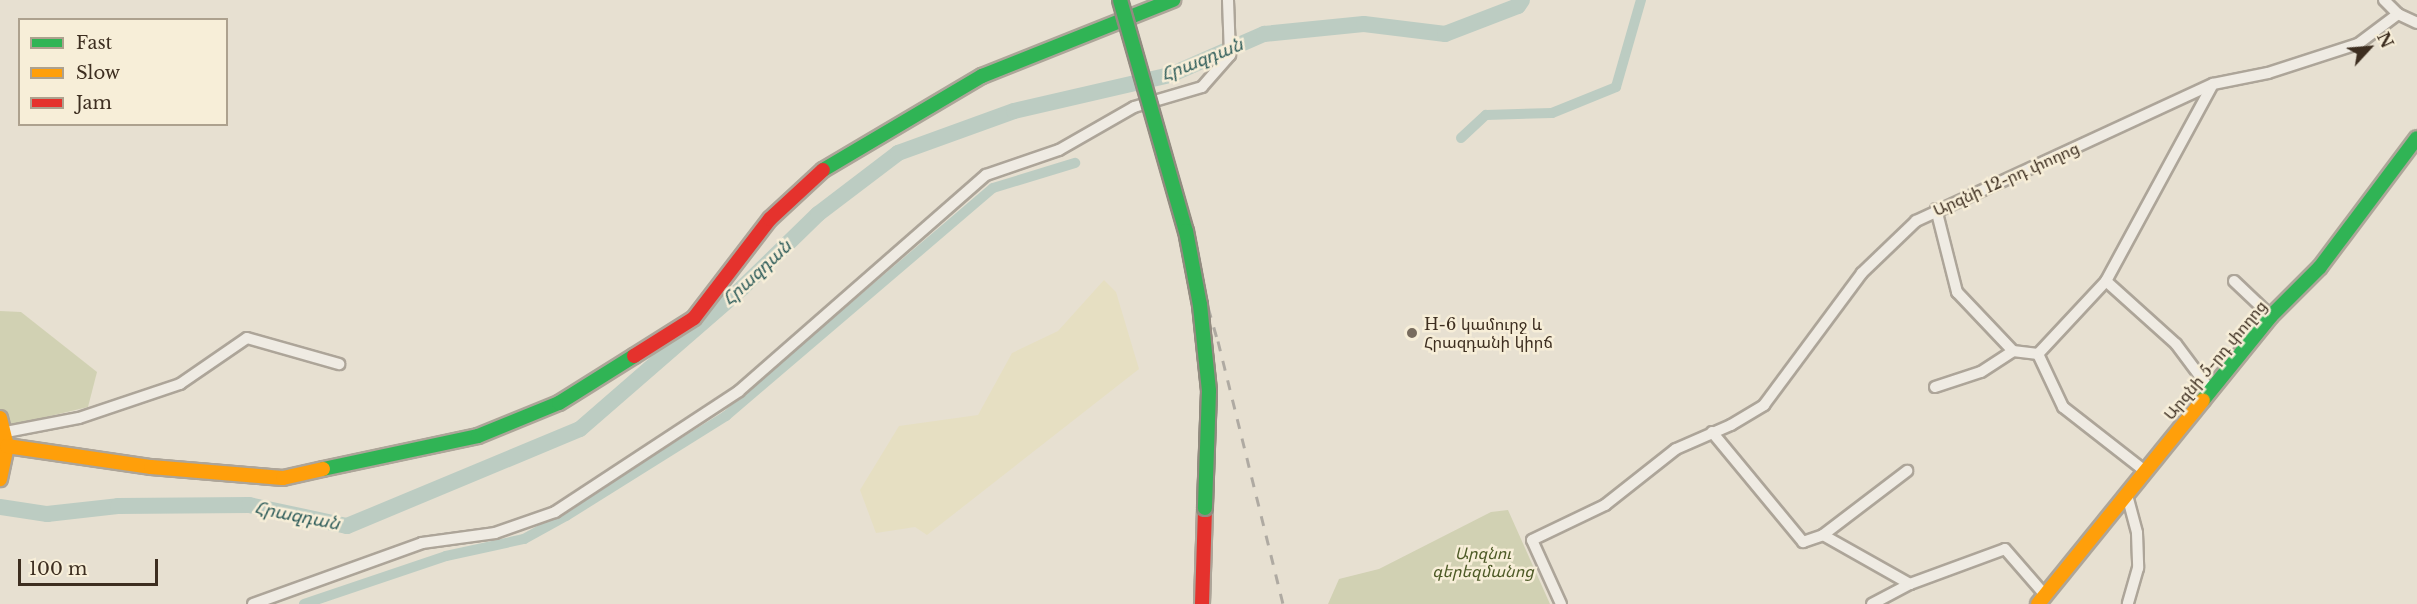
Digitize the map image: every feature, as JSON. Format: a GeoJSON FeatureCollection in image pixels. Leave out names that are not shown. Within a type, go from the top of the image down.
{"type":"FeatureCollection","features":[{"type":"Feature","properties":{"kind":"street"},"geometry":{"type":"LineString","coordinates":[[1120,0],[1186,231],[1200,305],[1209,391],[1202,604]]}},
{"type":"Feature","properties":{"kind":"street"},"geometry":{"type":"LineString","coordinates":[[7,439],[151,467],[283,478],[478,436],[559,403],[694,318],[770,219],[835,159],[982,76],[1173,0]]}},
{"type":"Feature","properties":{"kind":"street"},"geometry":{"type":"LineString","coordinates":[[253,604],[422,543],[525,525],[653,450],[739,391],[968,187],[1001,167],[1059,150],[1134,107],[1202,87],[1230,55],[1228,0]]}},
{"type":"Feature","properties":{"kind":"street"},"geometry":{"type":"LineString","coordinates":[[2384,0],[2398,14],[2417,23]]}},
{"type":"Feature","properties":{"kind":"street","name":"Արզնի 12-րդ փողոց"},"geometry":{"type":"LineString","coordinates":[[1561,604],[1532,540],[1605,505],[1676,450],[1764,405],[1862,273],[1916,221],[1936,209],[2213,84],[2268,73],[2358,44],[2398,14]]}},
{"type":"Feature","properties":{"kind":"street"},"geometry":{"type":"LineString","coordinates":[[2038,354],[2106,281],[2213,84]]}},
{"type":"Feature","properties":{"kind":"street","name":"Արզնի 5-րդ փողոց"},"geometry":{"type":"LineString","coordinates":[[2042,600],[2271,316],[2320,267],[2417,138]]}},
{"type":"Feature","properties":{"kind":"street"},"geometry":{"type":"LineString","coordinates":[[1936,209],[1958,292],[2013,351]]}},
{"type":"Feature","properties":{"kind":"street"},"geometry":{"type":"LineString","coordinates":[[2106,281],[2176,344],[2211,391]]}},
{"type":"Feature","properties":{"kind":"street"},"geometry":{"type":"LineString","coordinates":[[2234,281],[2271,316]]}},
{"type":"Feature","properties":{"kind":"street"},"geometry":{"type":"LineString","coordinates":[[7,439],[79,418],[180,384],[247,338],[339,364]]}},
{"type":"Feature","properties":{"kind":"street"},"geometry":{"type":"LineString","coordinates":[[1935,387],[1981,372],[2013,351],[2038,354]]}},
{"type":"Feature","properties":{"kind":"street"},"geometry":{"type":"LineString","coordinates":[[2038,354],[2063,407],[2145,471]]}},
{"type":"Feature","properties":{"kind":"street"},"geometry":{"type":"LineString","coordinates":[[0,418],[7,439],[0,479]]}},
{"type":"Feature","properties":{"kind":"street"},"geometry":{"type":"LineString","coordinates":[[1712,432],[1803,542],[1823,534],[1907,471]]}},
{"type":"Feature","properties":{"kind":"street"},"geometry":{"type":"LineString","coordinates":[[2127,495],[2137,533],[2138,568],[2128,604]]}},
{"type":"Feature","properties":{"kind":"street"},"geometry":{"type":"LineString","coordinates":[[1823,534],[1910,584]]}},
{"type":"Feature","properties":{"kind":"street"},"geometry":{"type":"LineString","coordinates":[[1872,604],[1910,584],[2005,549],[2042,600]]}},
{"type":"Feature","properties":{"kind":"shaded area"},"geometry":{"type":"Polygon","coordinates":[[[1104,280],[1116,292],[1139,369],[927,535],[915,527],[876,533],[860,490],[899,426],[978,415],[1012,353],[1058,331],[1104,280]]]}},
{"type":"Feature","properties":{"kind":"green space"},"geometry":{"type":"Polygon","coordinates":[[[0,311],[21,312],[97,372],[88,407],[0,428],[0,311]]]}},
{"type":"Feature","properties":{"kind":"green space","name":"Արզնու գերեզմանոց"},"geometry":{"type":"Polygon","coordinates":[[[1508,510],[1550,604],[1328,604],[1339,579],[1379,569],[1491,512],[1508,510]]]}},
{"type":"Feature","properties":{"kind":"waterway","name":"Հրազդան"},"geometry":{"type":"LineString","coordinates":[[0,507],[47,514],[118,506],[249,505],[347,526],[580,429],[742,288],[818,214],[898,153],[1014,111],[1170,75],[1264,34],[1364,24],[1445,34],[1518,6],[1522,0]]}},
{"type":"Feature","properties":{"kind":"waterway"},"geometry":{"type":"LineString","coordinates":[[1461,138],[1486,115],[1552,113],[1616,87],[1641,0]]}},
{"type":"Feature","properties":{"kind":"waterway"},"geometry":{"type":"LineString","coordinates":[[304,604],[446,556],[524,539],[566,516],[726,416],[993,188],[1075,163]]}},
{"type":"Feature","properties":{"kind":"railway"},"geometry":{"type":"LineString","coordinates":[[1120,0],[1218,341],[1283,604]]}},
{"type":"Feature","properties":{"kind":"traffic: fast"},"geometry":{"type":"LineString","coordinates":[[1120,0],[1186,231],[1200,305],[1209,391],[1205,508]]}},
{"type":"Feature","properties":{"kind":"traffic: fast"},"geometry":{"type":"LineString","coordinates":[[823,170],[982,76],[1173,0]]}},
{"type":"Feature","properties":{"kind":"traffic: fast"},"geometry":{"type":"LineString","coordinates":[[2203,400],[2271,316],[2320,267],[2417,138]]}},
{"type":"Feature","properties":{"kind":"traffic: fast"},"geometry":{"type":"LineString","coordinates":[[323,469],[478,436],[559,403],[634,356]]}},
{"type":"Feature","properties":{"kind":"traffic: slow"},"geometry":{"type":"LineString","coordinates":[[2038,604],[2203,400]]}},
{"type":"Feature","properties":{"kind":"traffic: slow"},"geometry":{"type":"LineString","coordinates":[[0,418],[7,446],[0,479]]}},
{"type":"Feature","properties":{"kind":"traffic: slow"},"geometry":{"type":"LineString","coordinates":[[7,446],[151,467],[283,478],[323,469]]}},
{"type":"Feature","properties":{"kind":"traffic: jam"},"geometry":{"type":"LineString","coordinates":[[634,356],[694,318],[770,219],[823,170]]}},
{"type":"Feature","properties":{"kind":"traffic: jam"},"geometry":{"type":"LineString","coordinates":[[1202,604],[1205,508]]}},
{"type":"Feature","properties":{"kind":"place","name":"H-6 կամուրջ և Հրազդանի կիրճ"},"geometry":{"type":"Point","coordinates":[1412,333]}}]}
